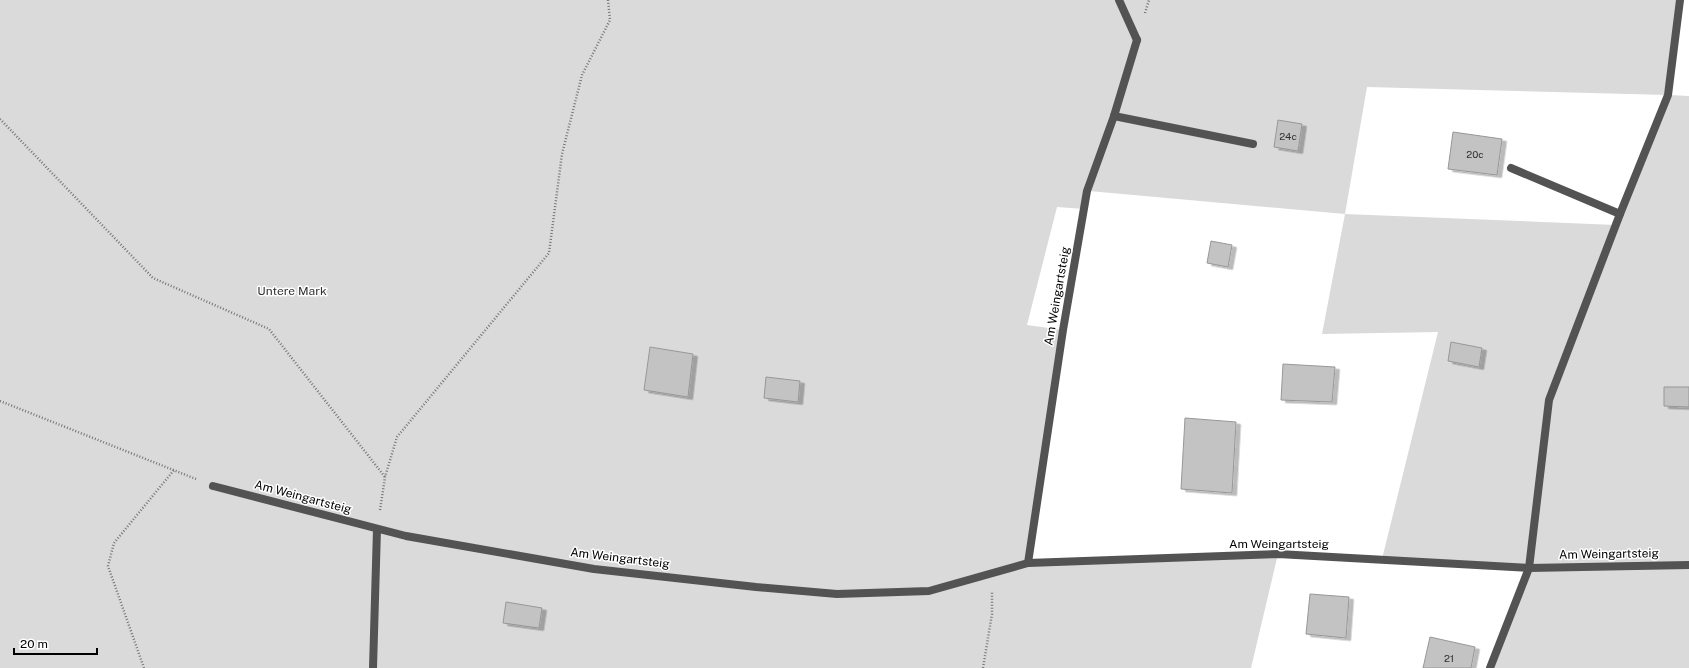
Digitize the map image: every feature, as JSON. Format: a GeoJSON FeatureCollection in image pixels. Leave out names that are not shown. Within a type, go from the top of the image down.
{"type":"FeatureCollection","features":[{"type":"Feature","properties":{"kind":"street","name":"Am Weingartsteig"},"geometry":{"type":"LineString","coordinates":[[1028,563],[1062,330],[1087,191],[1114,116],[1137,40],[1119,0]]}},
{"type":"Feature","properties":{"kind":"street"},"geometry":{"type":"LineString","coordinates":[[1490,668],[1529,568],[1549,400],[1620,214],[1668,95],[1680,0]]}},
{"type":"Feature","properties":{"kind":"street"},"geometry":{"type":"LineString","coordinates":[[1114,116],[1253,144]]}},
{"type":"Feature","properties":{"kind":"street"},"geometry":{"type":"LineString","coordinates":[[1510,168],[1620,214]]}},
{"type":"Feature","properties":{"kind":"street","name":"Am Weingartsteig"},"geometry":{"type":"LineString","coordinates":[[213,486],[406,536],[594,569],[756,587],[837,594],[929,591],[1028,563],[1278,554],[1529,568],[1689,565]]}},
{"type":"Feature","properties":{"kind":"street"},"geometry":{"type":"LineString","coordinates":[[373,668],[377,529]]}},
{"type":"Feature","properties":{"kind":"path"},"geometry":{"type":"LineString","coordinates":[[377,529],[385,477],[397,437],[549,254],[562,154],[582,75],[610,20],[608,0]]}},
{"type":"Feature","properties":{"kind":"path"},"geometry":{"type":"LineString","coordinates":[[0,119],[153,278],[269,330],[385,477]]}},
{"type":"Feature","properties":{"kind":"path"},"geometry":{"type":"LineString","coordinates":[[0,401],[213,486]]}},
{"type":"Feature","properties":{"kind":"path"},"geometry":{"type":"LineString","coordinates":[[144,668],[108,566],[114,543],[174,470]]}},
{"type":"Feature","properties":{"kind":"path"},"geometry":{"type":"LineString","coordinates":[[983,668],[992,614],[992,574]]}},
{"type":"Feature","properties":{"kind":"green space","name":"Untere Mark"},"geometry":{"type":"Polygon","coordinates":[[[0,0],[1680,0],[1669,95],[1689,96],[1689,668],[1490,668],[1529,568],[1382,559],[1438,332],[1322,334],[1345,214],[1089,191],[1084,209],[1057,207],[1027,325],[1063,330],[1028,563],[1278,554],[1251,668],[0,668],[0,0]],[[1367,87],[1345,214],[1616,225],[1668,95],[1367,87]]]}},
{"type":"Feature","properties":{"kind":"building"},"geometry":{"type":"Polygon","coordinates":[[[1278,120],[1302,124],[1298,151],[1274,147],[1278,120]]]}},
{"type":"Feature","properties":{"kind":"building"},"geometry":{"type":"Polygon","coordinates":[[[1453,132],[1502,139],[1497,175],[1448,169],[1453,132]]]}},
{"type":"Feature","properties":{"kind":"building"},"geometry":{"type":"Polygon","coordinates":[[[1211,241],[1232,245],[1228,267],[1207,263],[1211,241]]]}},
{"type":"Feature","properties":{"kind":"building"},"geometry":{"type":"Polygon","coordinates":[[[1451,342],[1482,348],[1479,367],[1448,361],[1451,342]]]}},
{"type":"Feature","properties":{"kind":"building"},"geometry":{"type":"Polygon","coordinates":[[[650,347],[693,354],[688,397],[644,390],[650,347]]]}},
{"type":"Feature","properties":{"kind":"building"},"geometry":{"type":"Polygon","coordinates":[[[1283,364],[1335,367],[1332,402],[1281,400],[1283,364]]]}},
{"type":"Feature","properties":{"kind":"building"},"geometry":{"type":"Polygon","coordinates":[[[766,377],[800,381],[798,402],[764,398],[766,377]]]}},
{"type":"Feature","properties":{"kind":"building"},"geometry":{"type":"Polygon","coordinates":[[[1664,387],[1689,387],[1689,407],[1664,406],[1664,387]]]}},
{"type":"Feature","properties":{"kind":"building"},"geometry":{"type":"Polygon","coordinates":[[[1185,418],[1236,422],[1232,493],[1181,489],[1185,418]]]}},
{"type":"Feature","properties":{"kind":"building"},"geometry":{"type":"Polygon","coordinates":[[[1310,594],[1349,597],[1346,638],[1306,634],[1310,594]]]}},
{"type":"Feature","properties":{"kind":"building"},"geometry":{"type":"Polygon","coordinates":[[[506,602],[542,608],[539,628],[503,623],[506,602]]]}},
{"type":"Feature","properties":{"kind":"building"},"geometry":{"type":"Polygon","coordinates":[[[1430,637],[1475,647],[1471,668],[1423,668],[1430,637]]]}}]}
